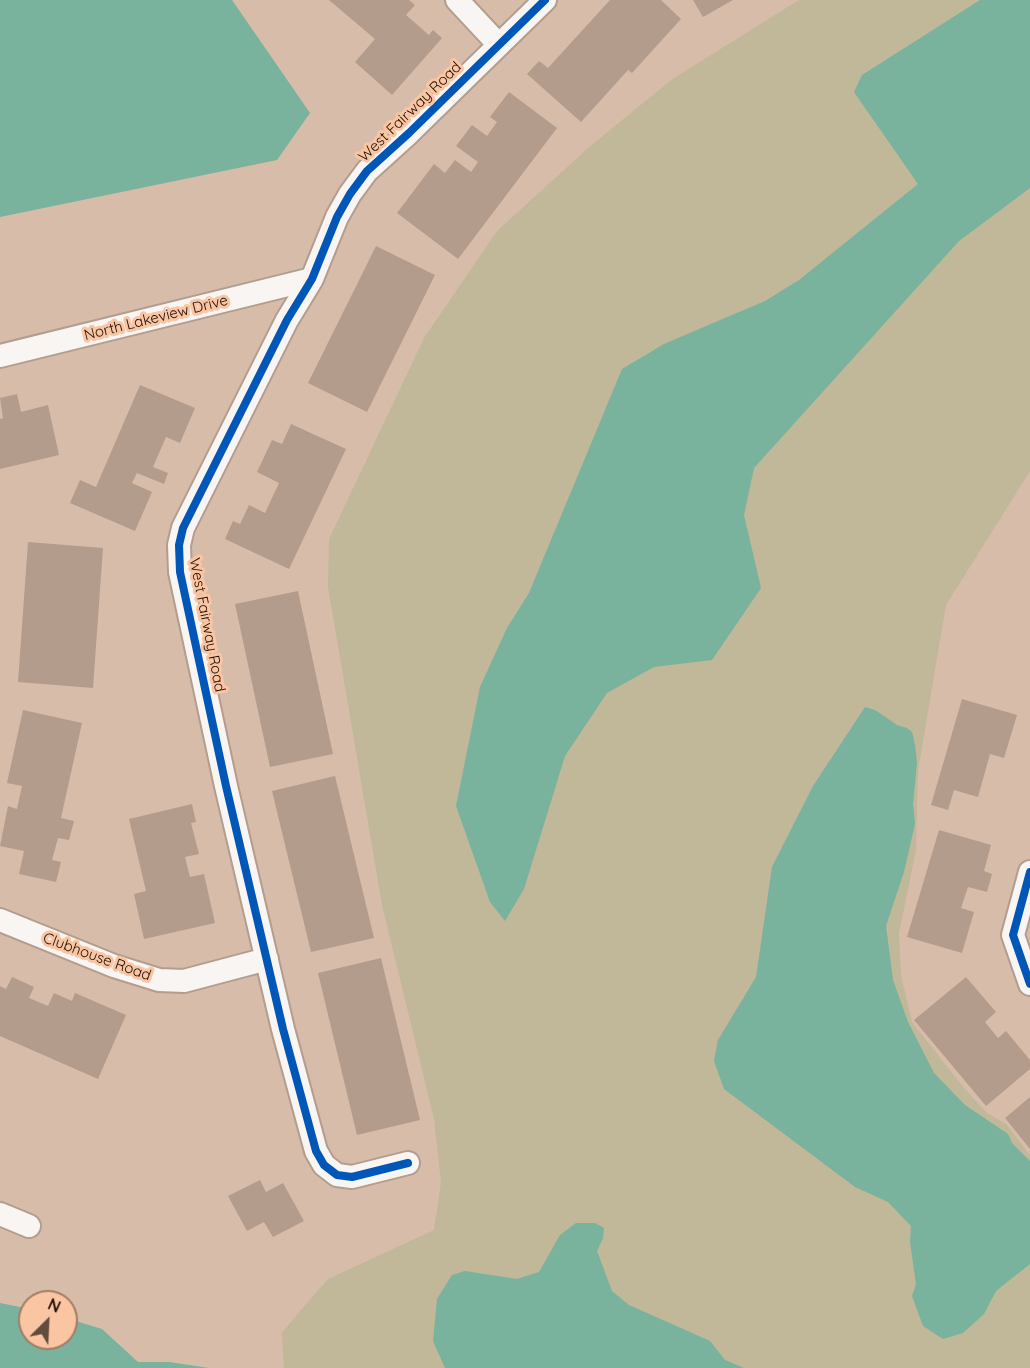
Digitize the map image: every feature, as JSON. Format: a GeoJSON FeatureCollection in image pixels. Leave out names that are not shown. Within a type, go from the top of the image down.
{"type":"FeatureCollection","features":[{"type":"Feature","properties":{"kind":"street"},"geometry":{"type":"LineString","coordinates":[[457,0],[499,45]]}},
{"type":"Feature","properties":{"kind":"street","name":"West Fairway Road"},"geometry":{"type":"LineString","coordinates":[[408,1163],[352,1177],[337,1175],[324,1165],[316,1151],[267,958],[185,594],[179,545],[183,528],[271,351],[312,279],[337,218],[367,171],[546,0]]}},
{"type":"Feature","properties":{"kind":"street","name":"North Lakeview Drive"},"geometry":{"type":"LineString","coordinates":[[0,356],[312,279]]}},
{"type":"Feature","properties":{"kind":"street"},"geometry":{"type":"LineString","coordinates":[[1030,872],[1013,935],[1030,984]]}},
{"type":"Feature","properties":{"kind":"street","name":"Clubhouse Road"},"geometry":{"type":"LineString","coordinates":[[0,920],[114,966],[159,980],[184,981],[267,958]]}},
{"type":"Feature","properties":{"kind":"street"},"geometry":{"type":"LineString","coordinates":[[0,1214],[29,1226]]}},
{"type":"Feature","properties":{"kind":"shaded area"},"geometry":{"type":"Polygon","coordinates":[[[0,0],[232,0],[310,113],[277,160],[0,217],[0,0]]]}},
{"type":"Feature","properties":{"kind":"shaded area"},"geometry":{"type":"Polygon","coordinates":[[[799,0],[1030,0],[1030,471],[946,605],[918,771],[916,850],[899,933],[901,975],[912,1022],[964,1088],[987,1113],[1006,1124],[1030,1155],[1030,1368],[284,1368],[282,1332],[328,1279],[434,1230],[441,1182],[434,1119],[382,905],[328,587],[329,539],[424,338],[497,231],[587,149],[671,80],[799,0]]]}},
{"type":"Feature","properties":{"kind":"shaded area"},"geometry":{"type":"Polygon","coordinates":[[[980,0],[1030,0],[1030,188],[959,241],[754,468],[744,515],[761,588],[712,660],[654,667],[607,693],[565,756],[524,889],[505,921],[490,902],[456,806],[480,687],[507,628],[529,593],[622,369],[664,344],[765,301],[799,280],[918,184],[854,92],[862,75],[980,0]]]}},
{"type":"Feature","properties":{"kind":"shaded area"},"geometry":{"type":"Polygon","coordinates":[[[865,707],[907,728],[912,732],[915,745],[917,763],[913,804],[915,824],[904,872],[886,926],[893,980],[908,1022],[934,1073],[965,1105],[1008,1134],[1012,1143],[1030,1161],[1030,1264],[996,1291],[984,1314],[963,1333],[943,1339],[923,1326],[912,1296],[916,1284],[910,1242],[911,1226],[888,1202],[855,1187],[724,1089],[714,1061],[718,1040],[756,977],[772,867],[813,786],[865,707]]]}},
{"type":"Feature","properties":{"kind":"shaded area"},"geometry":{"type":"Polygon","coordinates":[[[576,1223],[595,1223],[604,1228],[603,1238],[597,1251],[612,1291],[629,1305],[710,1341],[725,1360],[744,1368],[445,1368],[433,1341],[437,1299],[452,1275],[465,1271],[517,1279],[539,1272],[560,1235],[576,1223]]]}},
{"type":"Feature","properties":{"kind":"shaded area"},"geometry":{"type":"Polygon","coordinates":[[[0,1303],[18,1307],[18,1350],[78,1350],[78,1322],[102,1329],[138,1362],[169,1362],[209,1368],[0,1368],[0,1303]]]}},
{"type":"Feature","properties":{"kind":"building"},"geometry":{"type":"Polygon","coordinates":[[[329,0],[409,0],[415,5],[406,15],[429,35],[433,30],[442,38],[392,95],[355,62],[375,39],[329,0]]]}},
{"type":"Feature","properties":{"kind":"building"},"geometry":{"type":"Polygon","coordinates":[[[610,0],[661,0],[681,19],[632,73],[628,70],[581,122],[527,74],[539,61],[548,68],[610,0]]]}},
{"type":"Feature","properties":{"kind":"building"},"geometry":{"type":"Polygon","coordinates":[[[693,0],[733,0],[703,17],[693,0]]]}},
{"type":"Feature","properties":{"kind":"building"},"geometry":{"type":"Polygon","coordinates":[[[509,92],[557,128],[458,259],[397,213],[434,164],[445,173],[455,160],[471,172],[478,162],[456,146],[472,125],[487,136],[497,122],[490,117],[509,92]]]}},
{"type":"Feature","properties":{"kind":"building"},"geometry":{"type":"Polygon","coordinates":[[[376,246],[435,275],[367,412],[308,383],[376,246]]]}},
{"type":"Feature","properties":{"kind":"building"},"geometry":{"type":"Polygon","coordinates":[[[140,385],[195,408],[180,443],[166,437],[153,467],[168,473],[164,484],[137,473],[132,483],[152,492],[135,531],[70,503],[80,480],[96,487],[140,385]]]}},
{"type":"Feature","properties":{"kind":"building"},"geometry":{"type":"Polygon","coordinates":[[[17,394],[21,412],[48,405],[59,455],[0,469],[0,419],[3,418],[0,398],[17,394]]]}},
{"type":"Feature","properties":{"kind":"building"},"geometry":{"type":"Polygon","coordinates":[[[291,424],[346,449],[289,569],[225,539],[233,521],[240,524],[249,505],[265,513],[279,483],[257,472],[272,440],[282,444],[291,424]]]}},
{"type":"Feature","properties":{"kind":"building"},"geometry":{"type":"Polygon","coordinates":[[[28,542],[103,548],[93,688],[18,682],[28,542]]]}},
{"type":"Feature","properties":{"kind":"building"},"geometry":{"type":"Polygon","coordinates":[[[298,591],[333,754],[270,767],[235,604],[298,591]]]}},
{"type":"Feature","properties":{"kind":"building"},"geometry":{"type":"Polygon","coordinates":[[[962,699],[1017,715],[1004,758],[990,754],[978,797],[954,790],[948,810],[931,805],[962,699]]]}},
{"type":"Feature","properties":{"kind":"building"},"geometry":{"type":"Polygon","coordinates":[[[23,710],[82,723],[61,818],[74,821],[69,840],[58,838],[52,860],[61,862],[56,882],[19,874],[24,851],[0,846],[8,806],[17,809],[22,786],[7,783],[23,710]]]}},
{"type":"Feature","properties":{"kind":"building"},"geometry":{"type":"Polygon","coordinates":[[[335,776],[374,938],[311,952],[272,791],[335,776]]]}},
{"type":"Feature","properties":{"kind":"building"},"geometry":{"type":"Polygon","coordinates":[[[192,804],[196,822],[191,823],[199,854],[185,857],[190,877],[204,874],[215,923],[144,939],[134,894],[146,891],[129,819],[192,804]]]}},
{"type":"Feature","properties":{"kind":"building"},"geometry":{"type":"Polygon","coordinates":[[[939,830],[991,845],[984,871],[992,874],[987,892],[968,887],[961,908],[974,912],[962,953],[907,937],[939,830]]]}},
{"type":"Feature","properties":{"kind":"building"},"geometry":{"type":"Polygon","coordinates":[[[381,958],[420,1120],[357,1135],[318,973],[381,958]]]}},
{"type":"Feature","properties":{"kind":"building"},"geometry":{"type":"Polygon","coordinates":[[[12,977],[34,987],[29,998],[48,1006],[54,993],[72,1001],[75,993],[126,1015],[98,1079],[0,1036],[0,986],[6,989],[12,977]]]}},
{"type":"Feature","properties":{"kind":"building"},"geometry":{"type":"Polygon","coordinates":[[[966,977],[996,1012],[985,1022],[998,1038],[1006,1031],[1030,1060],[1030,1069],[986,1106],[914,1020],[966,977]]]}},
{"type":"Feature","properties":{"kind":"building"},"geometry":{"type":"Polygon","coordinates":[[[1030,1097],[1030,1149],[1005,1118],[1030,1097]]]}},
{"type":"Feature","properties":{"kind":"building"},"geometry":{"type":"Polygon","coordinates":[[[260,1180],[266,1192],[283,1183],[304,1221],[273,1237],[264,1222],[247,1231],[228,1196],[260,1180]]]}},
{"type":"Feature","properties":{"kind":"cycle path"},"geometry":{"type":"LineString","coordinates":[[408,1163],[352,1177],[337,1175],[324,1165],[316,1151],[283,1029],[226,786],[180,572],[179,545],[183,528],[287,320],[312,279],[337,217],[350,194],[367,171],[545,0]]}},
{"type":"Feature","properties":{"kind":"cycle path"},"geometry":{"type":"LineString","coordinates":[[1030,872],[1013,935],[1030,984]]}}]}
